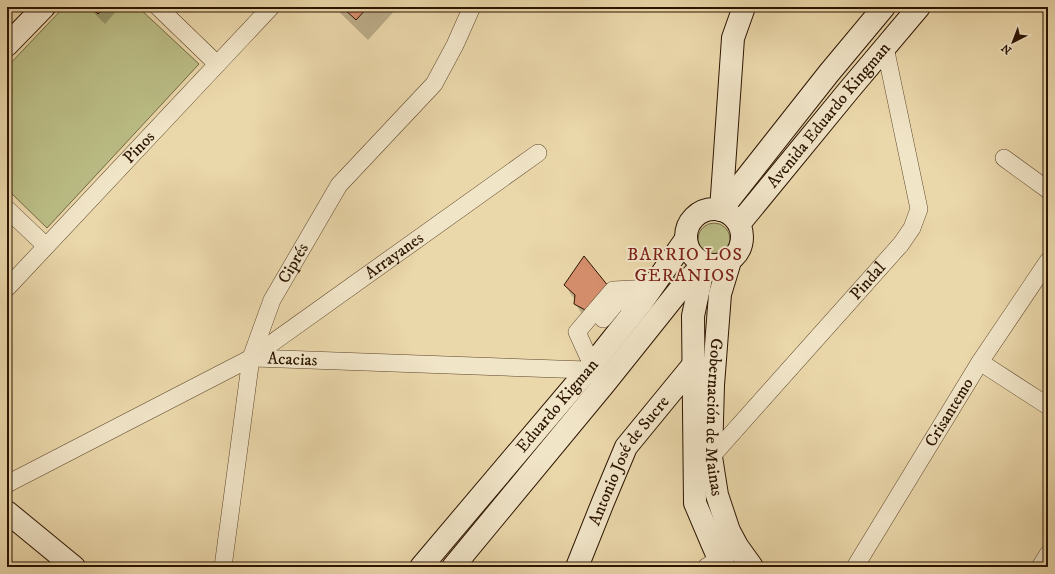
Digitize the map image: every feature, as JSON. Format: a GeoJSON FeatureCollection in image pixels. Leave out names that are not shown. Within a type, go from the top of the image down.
{"type":"FeatureCollection","features":[{"type":"Feature","properties":{"kind":"main road"},"geometry":{"type":"LineString","coordinates":[[7,46],[44,7]]}},
{"type":"Feature","properties":{"kind":"main road"},"geometry":{"type":"LineString","coordinates":[[721,210],[733,38],[744,7]]}},
{"type":"Feature","properties":{"kind":"main road","name":"Avenida Eduardo Kingman"},"geometry":{"type":"LineString","coordinates":[[721,210],[884,7]]}},
{"type":"Feature","properties":{"kind":"main road","name":"Avenida Eduardo Kingman"},"geometry":{"type":"LineString","coordinates":[[739,224],[848,90],[919,7]]}},
{"type":"Feature","properties":{"kind":"main road"},"geometry":{"type":"LineString","coordinates":[[830,73],[848,90]]}},
{"type":"Feature","properties":{"kind":"main road"},"geometry":{"type":"LineString","coordinates":[[711,209],[721,210],[734,217],[739,224],[742,234],[742,244],[738,254],[730,261],[716,266],[704,264],[690,252],[686,239],[686,232],[692,220],[703,211],[711,209]]}},
{"type":"Feature","properties":{"kind":"main road","name":"Eduardo Kigman"},"geometry":{"type":"LineString","coordinates":[[421,567],[593,364],[647,295],[686,239]]}},
{"type":"Feature","properties":{"kind":"main road","name":"Gobernación de Mainas"},"geometry":{"type":"LineString","coordinates":[[717,564],[712,543],[695,504],[703,461],[713,385],[720,294],[730,261]]}},
{"type":"Feature","properties":{"kind":"main road","name":"Gobernación de Mainas"},"geometry":{"type":"LineString","coordinates":[[704,264],[693,316],[694,364],[703,461],[717,495],[729,531],[737,546],[752,567]]}},
{"type":"Feature","properties":{"kind":"main road","name":"Eduardo Kigman"},"geometry":{"type":"LineString","coordinates":[[453,567],[685,283],[704,264]]}},
{"type":"Feature","properties":{"kind":"main road","name":"Antonio José de Sucre"},"geometry":{"type":"LineString","coordinates":[[577,567],[602,502],[626,447],[694,364]]}},
{"type":"Feature","properties":{"kind":"main road"},"geometry":{"type":"LineString","coordinates":[[7,512],[74,567]]}},
{"type":"Feature","properties":{"kind":"street"},"geometry":{"type":"LineString","coordinates":[[158,7],[217,64]]}},
{"type":"Feature","properties":{"kind":"street","name":"Pinos"},"geometry":{"type":"LineString","coordinates":[[7,288],[271,7]]}},
{"type":"Feature","properties":{"kind":"street","name":"Ciprés"},"geometry":{"type":"LineString","coordinates":[[223,567],[251,358],[272,300],[339,185],[434,84],[455,45],[471,7]]}},
{"type":"Feature","properties":{"kind":"street","name":"Pindal"},"geometry":{"type":"LineString","coordinates":[[703,461],[901,244],[912,228],[918,209],[885,47]]}},
{"type":"Feature","properties":{"kind":"street","name":"Arrayanes"},"geometry":{"type":"LineString","coordinates":[[251,358],[538,153]]}},
{"type":"Feature","properties":{"kind":"street"},"geometry":{"type":"LineString","coordinates":[[1004,158],[1048,190]]}},
{"type":"Feature","properties":{"kind":"street"},"geometry":{"type":"LineString","coordinates":[[7,209],[46,246]]}},
{"type":"Feature","properties":{"kind":"street","name":"Crisantemo"},"geometry":{"type":"LineString","coordinates":[[855,567],[980,362],[1048,261]]}},
{"type":"Feature","properties":{"kind":"street"},"geometry":{"type":"LineString","coordinates":[[605,382],[593,364],[577,332],[613,290],[647,295]]}},
{"type":"Feature","properties":{"kind":"street","name":"Acacias"},"geometry":{"type":"LineString","coordinates":[[7,484],[251,358],[593,364]]}},
{"type":"Feature","properties":{"kind":"street"},"geometry":{"type":"LineString","coordinates":[[980,362],[1048,406]]}},
{"type":"Feature","properties":{"kind":"street"},"geometry":{"type":"LineString","coordinates":[[717,564],[737,546]]}},
{"type":"Feature","properties":{"kind":"street"},"geometry":{"type":"LineString","coordinates":[[1040,567],[1048,554]]}},
{"type":"Feature","properties":{"kind":"green space"},"geometry":{"type":"Polygon","coordinates":[[[64,7],[138,7],[199,64],[47,228],[7,189],[7,67],[64,7]]]}},
{"type":"Feature","properties":{"kind":"green space"},"geometry":{"type":"Polygon","coordinates":[[[711,223],[717,223],[726,227],[730,239],[726,251],[717,255],[711,255],[702,251],[698,242],[698,236],[702,227],[711,223]]]}},
{"type":"Feature","properties":{"kind":"building"},"geometry":{"type":"Polygon","coordinates":[[[91,7],[105,7],[98,14],[91,7]]]}},
{"type":"Feature","properties":{"kind":"building"},"geometry":{"type":"Polygon","coordinates":[[[342,7],[368,7],[356,20],[342,7]]]}},
{"type":"Feature","properties":{"kind":"building"},"geometry":{"type":"Polygon","coordinates":[[[584,256],[609,287],[587,311],[574,304],[575,295],[564,285],[584,256]]]}},
{"type":"Feature","properties":{"kind":"district","name":"BARRIO LOS GERANIOS"},"geometry":{"type":"Point","coordinates":[685,265]}}]}
